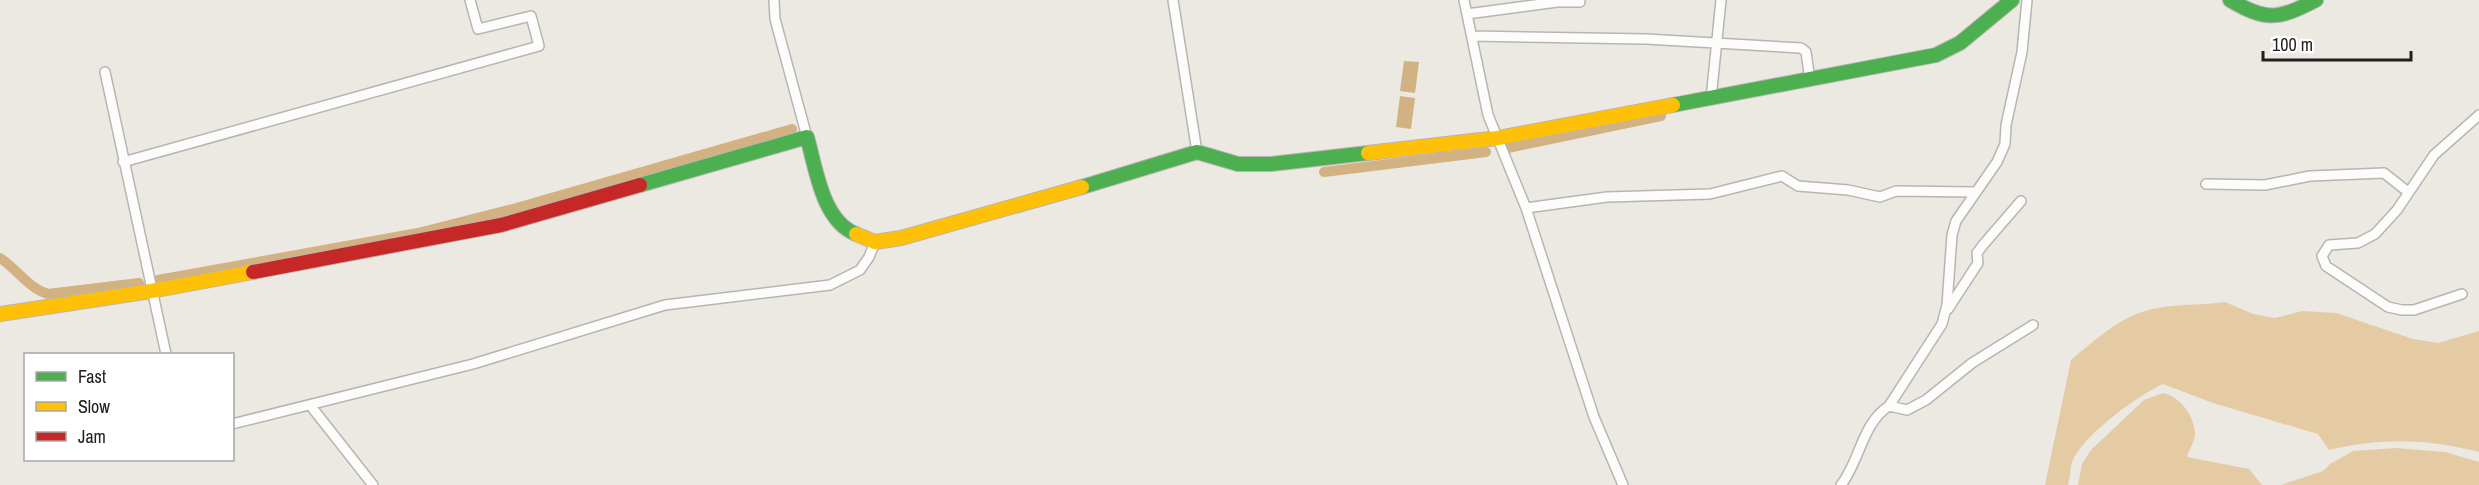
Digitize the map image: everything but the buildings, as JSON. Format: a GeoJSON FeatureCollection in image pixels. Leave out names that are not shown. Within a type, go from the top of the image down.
{"type":"FeatureCollection","features":[{"type":"Feature","properties":{"kind":"street"},"geometry":{"type":"LineString","coordinates":[[123,162],[539,46],[531,16],[478,29],[470,0]]}},
{"type":"Feature","properties":{"kind":"street"},"geometry":{"type":"LineString","coordinates":[[774,0],[775,19],[829,209],[839,225],[847,231],[875,242],[901,238],[1034,201],[1197,152],[1238,164],[1271,164],[1498,138],[1936,55],[1960,43],[2012,0]]}},
{"type":"Feature","properties":{"kind":"street"},"geometry":{"type":"LineString","coordinates":[[1173,0],[1197,152]]}},
{"type":"Feature","properties":{"kind":"street"},"geometry":{"type":"LineString","coordinates":[[1464,0],[1488,116],[1526,208],[1594,417],[1623,485]]}},
{"type":"Feature","properties":{"kind":"street"},"geometry":{"type":"LineString","coordinates":[[1488,10],[1490,0]]}},
{"type":"Feature","properties":{"kind":"street"},"geometry":{"type":"LineString","coordinates":[[1711,99],[1721,0]]}},
{"type":"Feature","properties":{"kind":"street"},"geometry":{"type":"LineString","coordinates":[[1841,485],[1849,475],[1872,424],[1880,412],[1889,406],[1942,324],[1952,235],[1959,213],[1997,162],[2005,144],[2006,125],[2022,52],[2027,0]]}},
{"type":"Feature","properties":{"kind":"street"},"geometry":{"type":"LineString","coordinates":[[2230,0],[2251,14],[2274,18],[2290,14],[2316,0]]}},
{"type":"Feature","properties":{"kind":"street"},"geometry":{"type":"LineString","coordinates":[[1467,14],[1557,2],[1580,2]]}},
{"type":"Feature","properties":{"kind":"street"},"geometry":{"type":"LineString","coordinates":[[1472,36],[1646,39],[1801,48],[1806,52],[1810,80]]}},
{"type":"Feature","properties":{"kind":"street"},"geometry":{"type":"LineString","coordinates":[[105,72],[165,353]]}},
{"type":"Feature","properties":{"kind":"street"},"geometry":{"type":"LineString","coordinates":[[2462,294],[2414,310],[2395,308],[2379,301],[2322,262],[2324,249],[2329,245],[2358,243],[2375,234],[2434,155],[2479,115]]}},
{"type":"Feature","properties":{"kind":"street"},"geometry":{"type":"LineString","coordinates":[[0,314],[151,291],[501,225],[807,137]]}},
{"type":"Feature","properties":{"kind":"street"},"geometry":{"type":"LineString","coordinates":[[2206,184],[2265,185],[2310,176],[2384,173],[2408,192]]}},
{"type":"Feature","properties":{"kind":"street"},"geometry":{"type":"LineString","coordinates":[[1526,208],[1607,197],[1710,194],[1782,176],[1798,186],[1848,190],[1880,197],[1896,191],[1975,192]]}},
{"type":"Feature","properties":{"kind":"street"},"geometry":{"type":"LineString","coordinates":[[1944,314],[1978,263],[1977,253],[1983,244],[2021,201]]}},
{"type":"Feature","properties":{"kind":"street"},"geometry":{"type":"LineString","coordinates":[[234,424],[473,364],[665,305],[830,285],[860,270],[875,242]]}},
{"type":"Feature","properties":{"kind":"street"},"geometry":{"type":"LineString","coordinates":[[1889,406],[1907,410],[1926,400],[1972,363],[2033,325]]}},
{"type":"Feature","properties":{"kind":"street"},"geometry":{"type":"LineString","coordinates":[[310,405],[373,485]]}},
{"type":"Feature","properties":{"kind":"shaded area"},"geometry":{"type":"Polygon","coordinates":[[[1404,61],[1419,62],[1415,93],[1400,91],[1404,61]]]}},
{"type":"Feature","properties":{"kind":"shaded area"},"geometry":{"type":"Polygon","coordinates":[[[1400,96],[1415,98],[1411,129],[1396,127],[1400,96]]]}},
{"type":"Feature","properties":{"kind":"shaded area"},"geometry":{"type":"Polygon","coordinates":[[[2225,302],[2253,314],[2275,318],[2302,311],[2336,313],[2413,339],[2438,343],[2479,331],[2479,452],[2442,444],[2404,441],[2367,443],[2329,450],[2318,434],[2213,403],[2163,384],[2139,397],[2087,440],[2072,462],[2068,485],[2045,485],[2071,360],[2106,332],[2145,311],[2225,302]]]}},
{"type":"Feature","properties":{"kind":"shaded area"},"geometry":{"type":"Polygon","coordinates":[[[2163,393],[2181,403],[2192,421],[2195,437],[2187,457],[2249,469],[2262,485],[2078,485],[2082,464],[2091,450],[2144,400],[2163,393]]]}},
{"type":"Feature","properties":{"kind":"shaded area"},"geometry":{"type":"Polygon","coordinates":[[[2396,448],[2445,452],[2479,462],[2479,485],[2281,485],[2323,471],[2330,464],[2353,451],[2396,448]]]}},
{"type":"Feature","properties":{"kind":"waterway"},"geometry":{"type":"LineString","coordinates":[[1508,148],[1661,116]]}},
{"type":"Feature","properties":{"kind":"waterway"},"geometry":{"type":"LineString","coordinates":[[158,280],[418,233],[513,209],[792,129]]}},
{"type":"Feature","properties":{"kind":"waterway"},"geometry":{"type":"LineString","coordinates":[[1324,172],[1486,152]]}},
{"type":"Feature","properties":{"kind":"waterway"},"geometry":{"type":"LineString","coordinates":[[0,258],[34,287],[48,294],[139,283]]}},
{"type":"Feature","properties":{"kind":"traffic: fast"},"geometry":{"type":"LineString","coordinates":[[1673,105],[1936,55],[1960,43],[2012,0]]}},
{"type":"Feature","properties":{"kind":"traffic: fast"},"geometry":{"type":"LineString","coordinates":[[2230,0],[2264,15],[2282,14],[2316,0]]}},
{"type":"Feature","properties":{"kind":"traffic: fast"},"geometry":{"type":"LineString","coordinates":[[640,185],[807,137],[817,178],[828,206],[835,218],[856,234]]}},
{"type":"Feature","properties":{"kind":"traffic: fast"},"geometry":{"type":"LineString","coordinates":[[1082,187],[1197,152],[1238,164],[1271,164],[1368,153]]}},
{"type":"Feature","properties":{"kind":"traffic: slow"},"geometry":{"type":"LineString","coordinates":[[1368,153],[1498,138],[1673,105]]}},
{"type":"Feature","properties":{"kind":"traffic: slow"},"geometry":{"type":"LineString","coordinates":[[856,234],[875,242],[901,238],[1082,187]]}},
{"type":"Feature","properties":{"kind":"traffic: slow"},"geometry":{"type":"LineString","coordinates":[[0,314],[151,291],[253,272]]}},
{"type":"Feature","properties":{"kind":"traffic: jam"},"geometry":{"type":"LineString","coordinates":[[253,272],[501,225],[640,185]]}}]}
